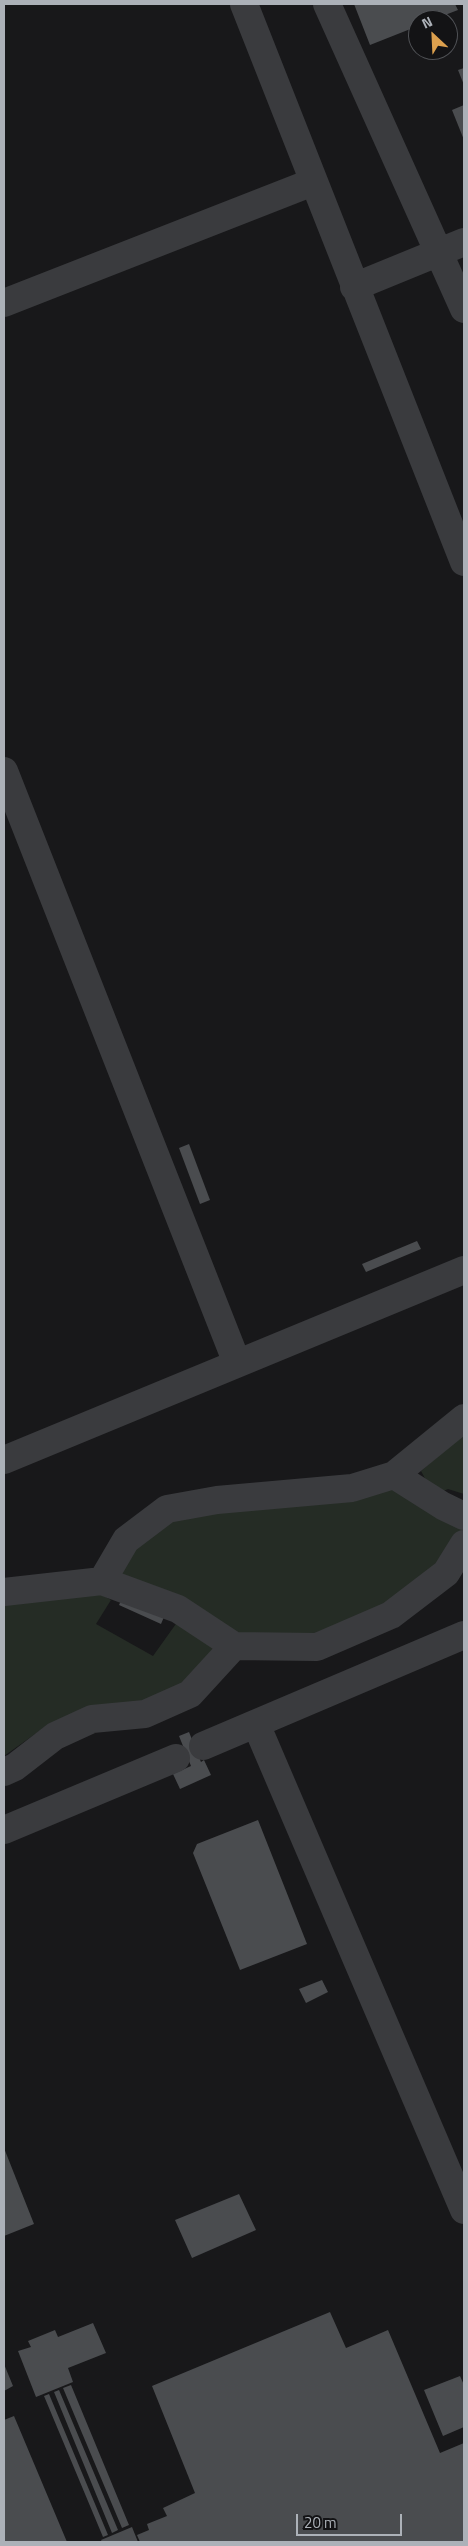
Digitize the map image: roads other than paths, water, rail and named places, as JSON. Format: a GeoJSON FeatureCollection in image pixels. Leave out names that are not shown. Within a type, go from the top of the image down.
{"type":"FeatureCollection","features":[{"type":"Feature","properties":{"kind":"street"},"geometry":{"type":"LineString","coordinates":[[244,4],[464,562]]}},
{"type":"Feature","properties":{"kind":"street"},"geometry":{"type":"LineString","coordinates":[[327,4],[464,309]]}},
{"type":"Feature","properties":{"kind":"street"},"geometry":{"type":"LineString","coordinates":[[4,303],[313,182]]}},
{"type":"Feature","properties":{"kind":"street"},"geometry":{"type":"LineString","coordinates":[[354,287],[464,242]]}},
{"type":"Feature","properties":{"kind":"street"},"geometry":{"type":"LineString","coordinates":[[4,771],[237,1363]]}},
{"type":"Feature","properties":{"kind":"street"},"geometry":{"type":"LineString","coordinates":[[4,1460],[464,1270]]}},
{"type":"Feature","properties":{"kind":"street"},"geometry":{"type":"LineString","coordinates":[[102,1581],[126,1540],[167,1509],[217,1500],[352,1488],[394,1475],[464,1418]]}},
{"type":"Feature","properties":{"kind":"street"},"geometry":{"type":"LineString","coordinates":[[394,1475],[443,1506],[464,1516]]}},
{"type":"Feature","properties":{"kind":"street"},"geometry":{"type":"LineString","coordinates":[[4,1592],[102,1581],[178,1609],[234,1646],[317,1647],[391,1615],[446,1573],[464,1544]]}},
{"type":"Feature","properties":{"kind":"street"},"geometry":{"type":"LineString","coordinates":[[203,1746],[464,1635]]}},
{"type":"Feature","properties":{"kind":"street"},"geometry":{"type":"LineString","coordinates":[[4,1772],[15,1767],[55,1736],[92,1719],[145,1714],[190,1694],[234,1646]]}},
{"type":"Feature","properties":{"kind":"street"},"geometry":{"type":"LineString","coordinates":[[256,1724],[464,2210]]}},
{"type":"Feature","properties":{"kind":"street"},"geometry":{"type":"LineString","coordinates":[[4,1830],[176,1758]]}}]}
